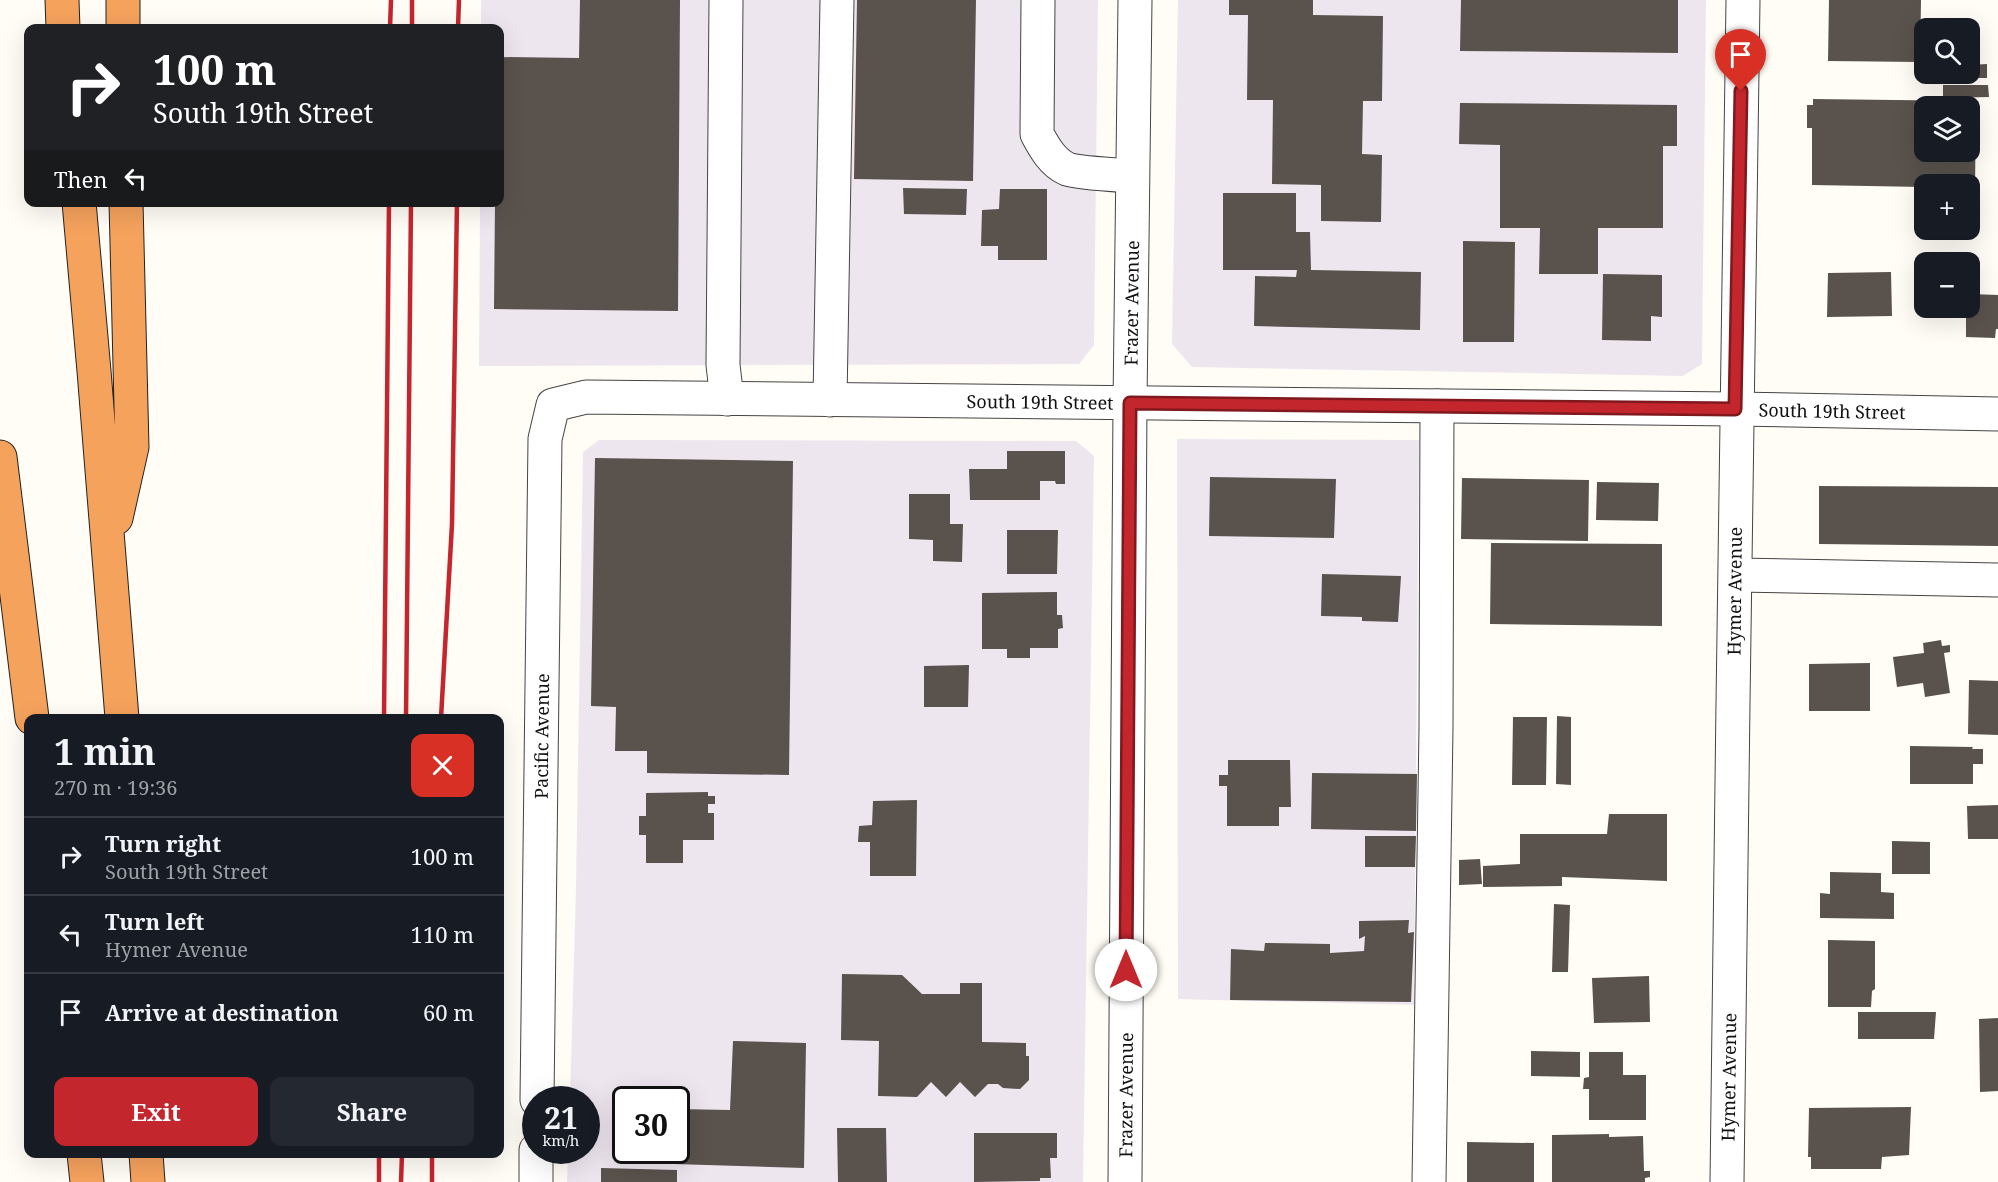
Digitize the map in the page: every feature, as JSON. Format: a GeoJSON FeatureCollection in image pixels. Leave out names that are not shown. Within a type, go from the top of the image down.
{"type":"FeatureCollection","features":[{"type":"Feature","properties":{"kind":"highway"},"geometry":{"type":"LineString","coordinates":[[62,0],[63,24]]}},
{"type":"Feature","properties":{"kind":"highway"},"geometry":{"type":"LineString","coordinates":[[123,0],[123,24]]}},
{"type":"Feature","properties":{"kind":"highway"},"geometry":{"type":"LineString","coordinates":[[79,207],[122,714]]}},
{"type":"Feature","properties":{"kind":"highway"},"geometry":{"type":"LineString","coordinates":[[109,546],[132,447],[126,207]]}},
{"type":"Feature","properties":{"kind":"highway"},"geometry":{"type":"LineString","coordinates":[[0,458],[32,714]]}},
{"type":"Feature","properties":{"kind":"highway"},"geometry":{"type":"LineString","coordinates":[[84,1158],[87,1182]]}},
{"type":"Feature","properties":{"kind":"highway"},"geometry":{"type":"LineString","coordinates":[[146,1158],[148,1182]]}},
{"type":"Feature","properties":{"kind":"street"},"geometry":{"type":"LineString","coordinates":[[726,0],[723,365],[727,399]]}},
{"type":"Feature","properties":{"kind":"street"},"geometry":{"type":"LineString","coordinates":[[830,400],[837,0]]}},
{"type":"Feature","properties":{"kind":"street"},"geometry":{"type":"LineString","coordinates":[[1038,0],[1037,134],[1044,148],[1053,159],[1068,169],[1132,176]]}},
{"type":"Feature","properties":{"kind":"street","name":"Frazer Avenue"},"geometry":{"type":"LineString","coordinates":[[1125,1182],[1135,0]]}},
{"type":"Feature","properties":{"kind":"street","name":"Hymer Avenue"},"geometry":{"type":"LineString","coordinates":[[1727,1182],[1736,575],[1735,409],[1743,0]]}},
{"type":"Feature","properties":{"kind":"street","name":"South 19th Street"},"geometry":{"type":"LineString","coordinates":[[586,398],[1735,409],[1998,414]]}},
{"type":"Feature","properties":{"kind":"street","name":"Pacific Avenue"},"geometry":{"type":"LineString","coordinates":[[537,1086],[546,439],[553,405],[586,398]]}},
{"type":"Feature","properties":{"kind":"street"},"geometry":{"type":"LineString","coordinates":[[1429,1182],[1437,684],[1437,406]]}},
{"type":"Feature","properties":{"kind":"street"},"geometry":{"type":"LineString","coordinates":[[1736,575],[1998,580]]}},
{"type":"Feature","properties":{"kind":"street"},"geometry":{"type":"LineString","coordinates":[[536,1164],[536,1182]]}},
{"type":"Feature","properties":{"kind":"shaded area"},"geometry":{"type":"Polygon","coordinates":[[[481,0],[1098,0],[1094,345],[1079,364],[479,366],[480,207],[504,207],[504,24],[481,24],[481,0]]]}},
{"type":"Feature","properties":{"kind":"shaded area"},"geometry":{"type":"Polygon","coordinates":[[[1178,0],[1706,0],[1702,364],[1683,376],[1192,367],[1172,344],[1178,0]]]}},
{"type":"Feature","properties":{"kind":"shaded area"},"geometry":{"type":"Polygon","coordinates":[[[1177,439],[1419,440],[1414,1005],[1178,999],[1177,439]]]}},
{"type":"Feature","properties":{"kind":"shaded area"},"geometry":{"type":"Polygon","coordinates":[[[599,440],[1076,441],[1094,456],[1083,1182],[567,1182],[568,1164],[600,1164],[600,1086],[570,1086],[583,452],[599,440]]]}},
{"type":"Feature","properties":{"kind":"building"},"geometry":{"type":"Polygon","coordinates":[[[580,0],[680,0],[678,311],[494,309],[495,207],[504,207],[504,57],[579,58],[580,0]]]}},
{"type":"Feature","properties":{"kind":"building"},"geometry":{"type":"Polygon","coordinates":[[[857,0],[976,0],[973,181],[854,179],[857,0]]]}},
{"type":"Feature","properties":{"kind":"building"},"geometry":{"type":"Polygon","coordinates":[[[1229,0],[1313,0],[1313,15],[1383,16],[1382,101],[1363,101],[1362,154],[1382,155],[1381,222],[1321,221],[1321,185],[1272,184],[1273,100],[1247,100],[1248,15],[1229,15],[1229,0]]]}},
{"type":"Feature","properties":{"kind":"building"},"geometry":{"type":"Polygon","coordinates":[[[1461,0],[1678,0],[1678,53],[1460,51],[1461,0]]]}},
{"type":"Feature","properties":{"kind":"building"},"geometry":{"type":"Polygon","coordinates":[[[1829,0],[1921,0],[1921,18],[1914,18],[1914,62],[1828,61],[1829,0]]]}},
{"type":"Feature","properties":{"kind":"building"},"geometry":{"type":"Polygon","coordinates":[[[1980,64],[1987,64],[1987,78],[1980,78],[1980,64]]]}},
{"type":"Feature","properties":{"kind":"building"},"geometry":{"type":"Polygon","coordinates":[[[1943,85],[1988,85],[1989,97],[1943,96],[1943,85]]]}},
{"type":"Feature","properties":{"kind":"building"},"geometry":{"type":"Polygon","coordinates":[[[1813,99],[1914,100],[1914,162],[1975,162],[1975,174],[1914,174],[1914,187],[1812,185],[1812,128],[1807,128],[1807,105],[1813,105],[1813,99]]]}},
{"type":"Feature","properties":{"kind":"building"},"geometry":{"type":"Polygon","coordinates":[[[1460,103],[1677,105],[1677,146],[1663,146],[1663,228],[1598,228],[1598,274],[1539,274],[1540,228],[1500,228],[1500,145],[1459,144],[1460,103]]]}},
{"type":"Feature","properties":{"kind":"building"},"geometry":{"type":"Polygon","coordinates":[[[903,188],[967,189],[966,215],[904,214],[903,188]]]}},
{"type":"Feature","properties":{"kind":"building"},"geometry":{"type":"Polygon","coordinates":[[[1000,189],[1047,189],[1047,260],[998,260],[998,246],[981,246],[982,210],[999,209],[1000,189]]]}},
{"type":"Feature","properties":{"kind":"building"},"geometry":{"type":"Polygon","coordinates":[[[1223,193],[1296,193],[1296,232],[1310,232],[1311,270],[1421,272],[1420,330],[1254,326],[1255,276],[1296,277],[1297,270],[1223,270],[1223,193]]]}},
{"type":"Feature","properties":{"kind":"building"},"geometry":{"type":"Polygon","coordinates":[[[1463,241],[1515,242],[1514,342],[1463,342],[1463,241]]]}},
{"type":"Feature","properties":{"kind":"building"},"geometry":{"type":"Polygon","coordinates":[[[1891,272],[1892,316],[1827,317],[1828,273],[1891,272]]]}},
{"type":"Feature","properties":{"kind":"building"},"geometry":{"type":"Polygon","coordinates":[[[1603,274],[1662,275],[1662,317],[1651,316],[1651,341],[1602,340],[1603,274]]]}},
{"type":"Feature","properties":{"kind":"building"},"geometry":{"type":"Polygon","coordinates":[[[1980,294],[1998,295],[1998,329],[1996,329],[1995,338],[1966,337],[1966,318],[1980,318],[1980,294]]]}},
{"type":"Feature","properties":{"kind":"building"},"geometry":{"type":"Polygon","coordinates":[[[1007,451],[1065,451],[1065,484],[1040,481],[1040,500],[970,500],[969,469],[1007,469],[1007,451]]]}},
{"type":"Feature","properties":{"kind":"building"},"geometry":{"type":"Polygon","coordinates":[[[595,458],[793,461],[789,775],[647,773],[647,751],[615,751],[616,707],[591,706],[595,458]]]}},
{"type":"Feature","properties":{"kind":"building"},"geometry":{"type":"Polygon","coordinates":[[[1210,477],[1336,479],[1334,538],[1209,536],[1210,477]]]}},
{"type":"Feature","properties":{"kind":"building"},"geometry":{"type":"Polygon","coordinates":[[[1462,478],[1589,480],[1588,541],[1461,539],[1462,478]]]}},
{"type":"Feature","properties":{"kind":"building"},"geometry":{"type":"Polygon","coordinates":[[[1597,482],[1659,483],[1658,521],[1596,520],[1597,482]]]}},
{"type":"Feature","properties":{"kind":"building"},"geometry":{"type":"Polygon","coordinates":[[[1819,486],[1998,487],[1998,546],[1819,544],[1819,486]]]}},
{"type":"Feature","properties":{"kind":"building"},"geometry":{"type":"Polygon","coordinates":[[[909,494],[950,494],[950,524],[963,524],[962,562],[933,561],[933,540],[909,539],[909,494]]]}},
{"type":"Feature","properties":{"kind":"building"},"geometry":{"type":"Polygon","coordinates":[[[1007,530],[1058,530],[1057,574],[1007,574],[1007,530]]]}},
{"type":"Feature","properties":{"kind":"building"},"geometry":{"type":"Polygon","coordinates":[[[1491,543],[1662,544],[1662,626],[1490,624],[1491,543]]]}},
{"type":"Feature","properties":{"kind":"building"},"geometry":{"type":"Polygon","coordinates":[[[1322,574],[1401,576],[1398,622],[1362,621],[1362,617],[1321,616],[1322,574]]]}},
{"type":"Feature","properties":{"kind":"building"},"geometry":{"type":"Polygon","coordinates":[[[1057,592],[1057,615],[1062,615],[1063,628],[1058,629],[1058,648],[1030,648],[1030,658],[1007,658],[1007,649],[982,649],[982,593],[1057,592]]]}},
{"type":"Feature","properties":{"kind":"building"},"geometry":{"type":"Polygon","coordinates":[[[1941,640],[1942,646],[1950,645],[1950,652],[1944,653],[1950,693],[1925,697],[1923,683],[1897,687],[1893,657],[1924,653],[1923,643],[1941,640]]]}},
{"type":"Feature","properties":{"kind":"building"},"geometry":{"type":"Polygon","coordinates":[[[1870,663],[1870,711],[1809,711],[1809,664],[1870,663]]]}},
{"type":"Feature","properties":{"kind":"building"},"geometry":{"type":"Polygon","coordinates":[[[969,665],[968,707],[924,707],[924,666],[969,665]]]}},
{"type":"Feature","properties":{"kind":"building"},"geometry":{"type":"Polygon","coordinates":[[[1969,680],[1998,681],[1998,735],[1968,734],[1969,680]]]}},
{"type":"Feature","properties":{"kind":"building"},"geometry":{"type":"Polygon","coordinates":[[[1557,716],[1571,717],[1571,785],[1556,784],[1557,716]]]}},
{"type":"Feature","properties":{"kind":"building"},"geometry":{"type":"Polygon","coordinates":[[[1513,717],[1547,717],[1546,785],[1512,785],[1513,717]]]}},
{"type":"Feature","properties":{"kind":"building"},"geometry":{"type":"Polygon","coordinates":[[[1910,746],[1983,749],[1983,764],[1973,764],[1973,784],[1910,784],[1910,746]]]}},
{"type":"Feature","properties":{"kind":"building"},"geometry":{"type":"Polygon","coordinates":[[[1228,760],[1290,760],[1291,807],[1279,807],[1279,826],[1227,826],[1227,786],[1219,786],[1219,775],[1228,775],[1228,760]]]}},
{"type":"Feature","properties":{"kind":"building"},"geometry":{"type":"Polygon","coordinates":[[[1312,773],[1417,774],[1416,831],[1311,829],[1312,773]]]}},
{"type":"Feature","properties":{"kind":"building"},"geometry":{"type":"Polygon","coordinates":[[[708,792],[708,796],[715,796],[715,804],[708,804],[708,813],[714,813],[714,840],[683,840],[683,863],[646,863],[646,835],[639,835],[639,816],[646,816],[646,793],[708,792]]]}},
{"type":"Feature","properties":{"kind":"building"},"geometry":{"type":"Polygon","coordinates":[[[917,800],[916,876],[870,876],[870,842],[858,842],[859,826],[872,825],[873,801],[917,800]]]}},
{"type":"Feature","properties":{"kind":"building"},"geometry":{"type":"Polygon","coordinates":[[[1998,805],[1998,839],[1968,839],[1967,806],[1998,805]]]}},
{"type":"Feature","properties":{"kind":"building"},"geometry":{"type":"Polygon","coordinates":[[[1609,814],[1667,814],[1667,881],[1562,877],[1562,886],[1483,887],[1483,866],[1520,864],[1520,834],[1607,834],[1609,814]]]}},
{"type":"Feature","properties":{"kind":"building"},"geometry":{"type":"Polygon","coordinates":[[[1365,836],[1416,836],[1415,867],[1365,867],[1365,836]]]}},
{"type":"Feature","properties":{"kind":"building"},"geometry":{"type":"Polygon","coordinates":[[[1892,841],[1930,842],[1930,874],[1892,874],[1892,841]]]}},
{"type":"Feature","properties":{"kind":"building"},"geometry":{"type":"Polygon","coordinates":[[[1480,859],[1482,884],[1459,885],[1459,860],[1480,859]]]}},
{"type":"Feature","properties":{"kind":"building"},"geometry":{"type":"Polygon","coordinates":[[[1830,872],[1881,873],[1881,892],[1894,893],[1894,919],[1820,918],[1820,893],[1830,894],[1830,872]]]}},
{"type":"Feature","properties":{"kind":"building"},"geometry":{"type":"Polygon","coordinates":[[[1554,904],[1570,905],[1568,972],[1552,972],[1554,904]]]}},
{"type":"Feature","properties":{"kind":"building"},"geometry":{"type":"Polygon","coordinates":[[[1409,920],[1408,933],[1414,932],[1411,1002],[1230,1000],[1231,949],[1264,951],[1265,943],[1330,944],[1330,953],[1364,951],[1365,936],[1359,939],[1359,921],[1409,920]]]}},
{"type":"Feature","properties":{"kind":"building"},"geometry":{"type":"Polygon","coordinates":[[[1828,940],[1875,941],[1875,989],[1872,991],[1871,1007],[1828,1007],[1828,940]]]}},
{"type":"Feature","properties":{"kind":"building"},"geometry":{"type":"Polygon","coordinates":[[[842,974],[902,975],[922,994],[960,994],[960,983],[982,983],[982,1042],[1026,1043],[1026,1056],[1029,1056],[1029,1080],[1020,1089],[988,1084],[975,1097],[960,1082],[946,1097],[931,1082],[917,1097],[878,1096],[879,1041],[841,1040],[842,974]]]}},
{"type":"Feature","properties":{"kind":"building"},"geometry":{"type":"Polygon","coordinates":[[[1649,976],[1650,1022],[1594,1023],[1592,978],[1649,976]]]}},
{"type":"Feature","properties":{"kind":"building"},"geometry":{"type":"Polygon","coordinates":[[[1858,1012],[1936,1012],[1934,1039],[1858,1039],[1858,1012]]]}},
{"type":"Feature","properties":{"kind":"building"},"geometry":{"type":"Polygon","coordinates":[[[1998,1018],[1998,1091],[1980,1092],[1979,1019],[1998,1018]]]}},
{"type":"Feature","properties":{"kind":"building"},"geometry":{"type":"Polygon","coordinates":[[[733,1041],[806,1043],[804,1168],[674,1164],[690,1164],[690,1109],[730,1110],[733,1041]]]}},
{"type":"Feature","properties":{"kind":"building"},"geometry":{"type":"Polygon","coordinates":[[[1531,1051],[1580,1052],[1580,1077],[1531,1076],[1531,1051]]]}},
{"type":"Feature","properties":{"kind":"building"},"geometry":{"type":"Polygon","coordinates":[[[1589,1052],[1623,1052],[1623,1075],[1646,1075],[1646,1120],[1589,1120],[1589,1089],[1583,1089],[1584,1078],[1589,1077],[1589,1052]]]}},
{"type":"Feature","properties":{"kind":"building"},"geometry":{"type":"Polygon","coordinates":[[[1911,1107],[1909,1155],[1882,1157],[1881,1169],[1811,1169],[1811,1157],[1808,1157],[1809,1108],[1911,1107]]]}},
{"type":"Feature","properties":{"kind":"building"},"geometry":{"type":"Polygon","coordinates":[[[837,1128],[886,1128],[887,1182],[838,1182],[837,1128]]]}},
{"type":"Feature","properties":{"kind":"building"},"geometry":{"type":"Polygon","coordinates":[[[974,1133],[1057,1133],[1057,1158],[1050,1158],[1051,1178],[1040,1178],[1040,1181],[974,1182],[974,1133]]]}},
{"type":"Feature","properties":{"kind":"building"},"geometry":{"type":"Polygon","coordinates":[[[1609,1134],[1609,1137],[1643,1136],[1644,1171],[1650,1171],[1650,1177],[1645,1178],[1645,1182],[1552,1182],[1552,1135],[1609,1134]]]}},
{"type":"Feature","properties":{"kind":"building"},"geometry":{"type":"Polygon","coordinates":[[[1467,1142],[1534,1143],[1534,1182],[1467,1182],[1467,1142]]]}},
{"type":"Feature","properties":{"kind":"building"},"geometry":{"type":"Polygon","coordinates":[[[601,1168],[677,1170],[677,1182],[601,1182],[601,1168]]]}},
{"type":"Feature","properties":{"kind":"railway"},"geometry":{"type":"LineString","coordinates":[[390,24],[391,0]]}},
{"type":"Feature","properties":{"kind":"railway"},"geometry":{"type":"LineString","coordinates":[[412,0],[412,24]]}},
{"type":"Feature","properties":{"kind":"railway"},"geometry":{"type":"LineString","coordinates":[[458,24],[459,0]]}},
{"type":"Feature","properties":{"kind":"railway"},"geometry":{"type":"LineString","coordinates":[[384,714],[389,207]]}},
{"type":"Feature","properties":{"kind":"railway"},"geometry":{"type":"LineString","coordinates":[[406,714],[411,207]]}},
{"type":"Feature","properties":{"kind":"railway"},"geometry":{"type":"LineString","coordinates":[[441,714],[452,524],[457,207]]}},
{"type":"Feature","properties":{"kind":"railway"},"geometry":{"type":"LineString","coordinates":[[379,1158],[379,1182]]}},
{"type":"Feature","properties":{"kind":"railway"},"geometry":{"type":"LineString","coordinates":[[401,1182],[402,1158]]}},
{"type":"Feature","properties":{"kind":"railway"},"geometry":{"type":"LineString","coordinates":[[432,1158],[432,1182]]}},
{"type":"Feature","properties":{"kind":"route"},"geometry":{"type":"LineString","coordinates":[[1126,970],[1130,403],[1735,409],[1741,91]]}}]}
